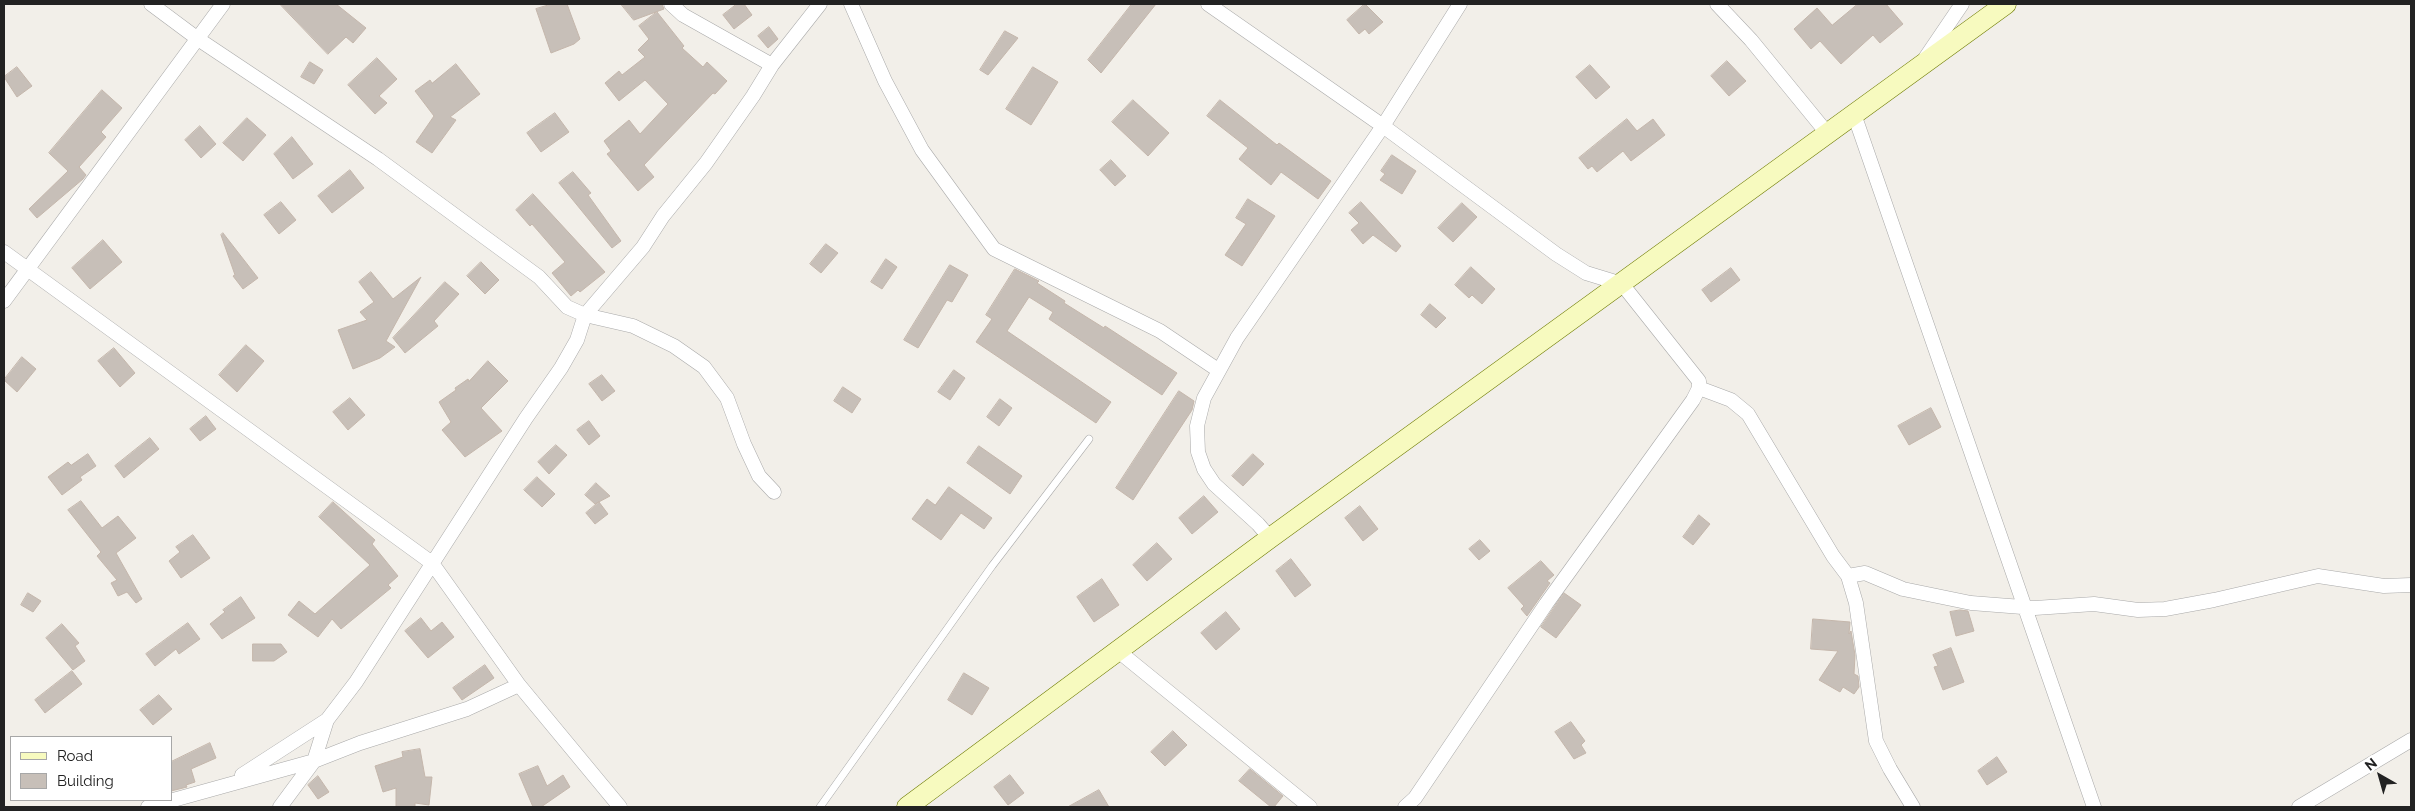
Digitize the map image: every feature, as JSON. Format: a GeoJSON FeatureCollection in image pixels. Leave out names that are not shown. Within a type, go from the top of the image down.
{"type":"FeatureCollection","features":[{"type":"Feature","properties":{"kind":"street"},"geometry":{"type":"LineString","coordinates":[[151,4],[198,40],[378,159],[539,277],[567,307],[585,315],[633,326],[674,346],[704,367],[727,398],[744,444],[759,476],[774,492]]}},
{"type":"Feature","properties":{"kind":"street"},"geometry":{"type":"LineString","coordinates":[[4,301],[26,268],[223,4]]}},
{"type":"Feature","properties":{"kind":"street"},"geometry":{"type":"LineString","coordinates":[[671,4],[683,15],[772,64]]}},
{"type":"Feature","properties":{"kind":"street"},"geometry":{"type":"LineString","coordinates":[[280,807],[314,761],[327,720],[356,682],[561,368],[577,340],[585,315],[643,247],[664,216],[706,163],[753,96],[772,64],[820,4]]}},
{"type":"Feature","properties":{"kind":"street"},"geometry":{"type":"LineString","coordinates":[[851,4],[885,81],[922,150],[994,249],[1160,331],[1218,370]]}},
{"type":"Feature","properties":{"kind":"street"},"geometry":{"type":"LineString","coordinates":[[1208,4],[1383,126],[1556,254],[1586,273],[1622,284],[1681,356],[1698,381],[1699,388],[1546,604],[1415,798],[1405,807]]}},
{"type":"Feature","properties":{"kind":"street"},"geometry":{"type":"LineString","coordinates":[[1270,538],[1258,524],[1214,484],[1204,469],[1198,452],[1197,426],[1204,398],[1218,370],[1277,278],[1383,126],[1460,4]]}},
{"type":"Feature","properties":{"kind":"street"},"geometry":{"type":"LineString","coordinates":[[1717,4],[1751,40],[1827,133]]}},
{"type":"Feature","properties":{"kind":"street"},"geometry":{"type":"LineString","coordinates":[[1920,66],[1962,4]]}},
{"type":"Feature","properties":{"kind":"street"},"geometry":{"type":"LineString","coordinates":[[907,807],[1270,538],[2006,4]]}},
{"type":"Feature","properties":{"kind":"street"},"geometry":{"type":"LineString","coordinates":[[1854,114],[2094,807]]}},
{"type":"Feature","properties":{"kind":"street"},"geometry":{"type":"LineString","coordinates":[[4,252],[432,563],[519,685],[620,807]]}},
{"type":"Feature","properties":{"kind":"street"},"geometry":{"type":"LineString","coordinates":[[1699,388],[1731,400],[1748,414],[1833,556],[1848,576],[1856,603],[1876,741],[1913,807]]}},
{"type":"Feature","properties":{"kind":"street"},"geometry":{"type":"LineString","coordinates":[[1848,576],[1865,573],[1903,589],[1971,603],[2026,608],[2058,608],[2094,604],[2138,610],[2165,609],[2214,600],[2318,576],[2384,586],[2411,585]]}},
{"type":"Feature","properties":{"kind":"street"},"geometry":{"type":"LineString","coordinates":[[1117,650],[1310,807]]}},
{"type":"Feature","properties":{"kind":"street"},"geometry":{"type":"LineString","coordinates":[[172,800],[231,782],[314,761],[360,743],[468,709],[519,685]]}},
{"type":"Feature","properties":{"kind":"street"},"geometry":{"type":"LineString","coordinates":[[231,782],[327,720]]}},
{"type":"Feature","properties":{"kind":"street"},"geometry":{"type":"LineString","coordinates":[[2299,807],[2411,740]]}},
{"type":"Feature","properties":{"kind":"street"},"geometry":{"type":"LineString","coordinates":[[148,807],[168,801]]}},
{"type":"Feature","properties":{"kind":"lane"},"geometry":{"type":"LineString","coordinates":[[820,807],[992,566],[1089,439]]}},
{"type":"Feature","properties":{"kind":"building"},"geometry":{"type":"Polygon","coordinates":[[[280,4],[336,4],[366,28],[353,43],[346,37],[328,54],[280,4]]]}},
{"type":"Feature","properties":{"kind":"building"},"geometry":{"type":"Polygon","coordinates":[[[552,4],[567,4],[580,39],[574,44],[551,53],[536,9],[552,4]]]}},
{"type":"Feature","properties":{"kind":"building"},"geometry":{"type":"Polygon","coordinates":[[[621,4],[662,4],[664,9],[634,20],[621,4]]]}},
{"type":"Feature","properties":{"kind":"building"},"geometry":{"type":"Polygon","coordinates":[[[737,4],[744,4],[752,15],[734,29],[723,15],[737,4]]]}},
{"type":"Feature","properties":{"kind":"building"},"geometry":{"type":"Polygon","coordinates":[[[1132,4],[1156,4],[1101,73],[1088,60],[1132,4]]]}},
{"type":"Feature","properties":{"kind":"building"},"geometry":{"type":"Polygon","coordinates":[[[1365,4],[1383,22],[1369,34],[1365,29],[1359,34],[1347,20],[1365,4]]]}},
{"type":"Feature","properties":{"kind":"building"},"geometry":{"type":"Polygon","coordinates":[[[1858,4],[1886,4],[1903,24],[1880,43],[1873,35],[1841,64],[1820,41],[1811,49],[1794,29],[1817,8],[1832,25],[1858,4]]]}},
{"type":"Feature","properties":{"kind":"building"},"geometry":{"type":"Polygon","coordinates":[[[657,12],[684,46],[682,48],[703,67],[707,62],[727,81],[715,94],[713,93],[644,165],[654,177],[638,191],[607,154],[611,151],[604,141],[629,120],[640,134],[668,104],[645,80],[619,101],[605,83],[619,71],[622,75],[645,57],[638,50],[649,39],[639,26],[657,12]]]}},
{"type":"Feature","properties":{"kind":"building"},"geometry":{"type":"Polygon","coordinates":[[[769,27],[778,39],[768,48],[758,36],[769,27]]]}},
{"type":"Feature","properties":{"kind":"building"},"geometry":{"type":"Polygon","coordinates":[[[1005,31],[1018,38],[988,75],[980,70],[1005,31]]]}},
{"type":"Feature","properties":{"kind":"building"},"geometry":{"type":"Polygon","coordinates":[[[377,58],[397,79],[379,96],[387,103],[375,114],[348,85],[377,58]]]}},
{"type":"Feature","properties":{"kind":"building"},"geometry":{"type":"Polygon","coordinates":[[[1727,61],[1746,81],[1729,96],[1711,76],[1727,61]]]}},
{"type":"Feature","properties":{"kind":"building"},"geometry":{"type":"Polygon","coordinates":[[[310,62],[323,70],[314,84],[301,77],[310,62]]]}},
{"type":"Feature","properties":{"kind":"building"},"geometry":{"type":"Polygon","coordinates":[[[456,64],[480,94],[450,117],[456,120],[432,153],[416,142],[434,116],[415,91],[430,80],[432,83],[456,64]]]}},
{"type":"Feature","properties":{"kind":"building"},"geometry":{"type":"Polygon","coordinates":[[[1590,65],[1610,87],[1596,99],[1576,77],[1590,65]]]}},
{"type":"Feature","properties":{"kind":"building"},"geometry":{"type":"Polygon","coordinates":[[[17,67],[32,86],[17,97],[4,77],[17,67]]]}},
{"type":"Feature","properties":{"kind":"building"},"geometry":{"type":"Polygon","coordinates":[[[1033,67],[1058,82],[1031,125],[1006,109],[1033,67]]]}},
{"type":"Feature","properties":{"kind":"building"},"geometry":{"type":"Polygon","coordinates":[[[102,90],[122,108],[101,132],[106,137],[79,167],[86,175],[83,179],[37,218],[29,209],[68,171],[49,153],[102,90]]]}},
{"type":"Feature","properties":{"kind":"building"},"geometry":{"type":"Polygon","coordinates":[[[1133,100],[1169,133],[1148,156],[1112,122],[1133,100]]]}},
{"type":"Feature","properties":{"kind":"building"},"geometry":{"type":"Polygon","coordinates":[[[1220,100],[1277,145],[1279,143],[1331,181],[1318,199],[1281,172],[1271,185],[1239,159],[1248,148],[1207,116],[1220,100]]]}},
{"type":"Feature","properties":{"kind":"building"},"geometry":{"type":"Polygon","coordinates":[[[555,113],[569,132],[541,152],[527,133],[555,113]]]}},
{"type":"Feature","properties":{"kind":"building"},"geometry":{"type":"Polygon","coordinates":[[[247,118],[266,135],[243,161],[223,143],[247,118]]]}},
{"type":"Feature","properties":{"kind":"building"},"geometry":{"type":"Polygon","coordinates":[[[1627,119],[1637,131],[1653,119],[1665,135],[1631,161],[1623,151],[1597,172],[1592,166],[1588,169],[1579,158],[1627,119]]]}},
{"type":"Feature","properties":{"kind":"building"},"geometry":{"type":"Polygon","coordinates":[[[200,126],[216,144],[201,158],[185,140],[200,126]]]}},
{"type":"Feature","properties":{"kind":"building"},"geometry":{"type":"Polygon","coordinates":[[[292,137],[313,164],[293,179],[274,154],[292,137]]]}},
{"type":"Feature","properties":{"kind":"building"},"geometry":{"type":"Polygon","coordinates":[[[1392,155],[1416,171],[1402,194],[1380,180],[1385,174],[1381,171],[1392,155]]]}},
{"type":"Feature","properties":{"kind":"building"},"geometry":{"type":"Polygon","coordinates":[[[1111,160],[1126,176],[1115,186],[1100,170],[1111,160]]]}},
{"type":"Feature","properties":{"kind":"building"},"geometry":{"type":"Polygon","coordinates":[[[350,170],[364,188],[332,213],[318,196],[350,170]]]}},
{"type":"Feature","properties":{"kind":"building"},"geometry":{"type":"Polygon","coordinates":[[[573,172],[591,193],[588,195],[621,241],[612,248],[559,183],[573,172]]]}},
{"type":"Feature","properties":{"kind":"building"},"geometry":{"type":"Polygon","coordinates":[[[533,194],[605,272],[580,292],[578,290],[571,296],[552,273],[565,262],[532,224],[530,226],[516,210],[533,194]]]}},
{"type":"Feature","properties":{"kind":"building"},"geometry":{"type":"Polygon","coordinates":[[[1248,199],[1275,216],[1242,266],[1225,255],[1246,224],[1236,218],[1248,199]]]}},
{"type":"Feature","properties":{"kind":"building"},"geometry":{"type":"Polygon","coordinates":[[[281,202],[296,220],[279,234],[264,215],[281,202]]]}},
{"type":"Feature","properties":{"kind":"building"},"geometry":{"type":"Polygon","coordinates":[[[1361,202],[1401,246],[1396,252],[1373,235],[1363,244],[1351,230],[1359,223],[1349,213],[1361,202]]]}},
{"type":"Feature","properties":{"kind":"building"},"geometry":{"type":"Polygon","coordinates":[[[1462,203],[1477,217],[1453,242],[1438,228],[1462,203]]]}},
{"type":"Feature","properties":{"kind":"building"},"geometry":{"type":"Polygon","coordinates":[[[223,233],[258,278],[243,289],[233,276],[235,275],[221,235],[223,233]]]}},
{"type":"Feature","properties":{"kind":"building"},"geometry":{"type":"Polygon","coordinates":[[[103,240],[122,262],[90,289],[72,268],[103,240]]]}},
{"type":"Feature","properties":{"kind":"building"},"geometry":{"type":"Polygon","coordinates":[[[826,244],[838,253],[821,273],[810,264],[826,244]]]}},
{"type":"Feature","properties":{"kind":"building"},"geometry":{"type":"Polygon","coordinates":[[[886,259],[897,267],[882,289],[871,282],[886,259]]]}},
{"type":"Feature","properties":{"kind":"building"},"geometry":{"type":"Polygon","coordinates":[[[481,262],[499,280],[485,294],[467,276],[481,262]]]}},
{"type":"Feature","properties":{"kind":"building"},"geometry":{"type":"Polygon","coordinates":[[[950,265],[968,275],[952,302],[947,300],[918,348],[904,340],[950,265]]]}},
{"type":"Feature","properties":{"kind":"building"},"geometry":{"type":"Polygon","coordinates":[[[1471,267],[1495,289],[1482,304],[1472,295],[1469,298],[1455,285],[1471,267]]]}},
{"type":"Feature","properties":{"kind":"building"},"geometry":{"type":"Polygon","coordinates":[[[1731,268],[1740,280],[1711,302],[1702,290],[1731,268]]]}},
{"type":"Feature","properties":{"kind":"building"},"geometry":{"type":"Polygon","coordinates":[[[1015,269],[1039,281],[1037,283],[1065,301],[1064,303],[1104,328],[1105,326],[1177,373],[1162,395],[1049,319],[1053,312],[1029,297],[1007,331],[1111,402],[1096,423],[976,342],[992,319],[986,315],[1015,269]]]}},
{"type":"Feature","properties":{"kind":"building"},"geometry":{"type":"Polygon","coordinates":[[[371,272],[393,299],[421,277],[386,341],[395,347],[380,358],[353,369],[338,330],[367,320],[360,312],[374,302],[359,282],[371,272]]]}},
{"type":"Feature","properties":{"kind":"building"},"geometry":{"type":"Polygon","coordinates":[[[445,282],[459,294],[434,321],[438,326],[405,353],[393,338],[445,282]]]}},
{"type":"Feature","properties":{"kind":"building"},"geometry":{"type":"Polygon","coordinates":[[[1430,304],[1446,318],[1436,328],[1421,315],[1430,304]]]}},
{"type":"Feature","properties":{"kind":"building"},"geometry":{"type":"Polygon","coordinates":[[[246,345],[264,361],[237,392],[219,375],[246,345]]]}},
{"type":"Feature","properties":{"kind":"building"},"geometry":{"type":"Polygon","coordinates":[[[114,348],[135,373],[120,387],[98,361],[114,348]]]}},
{"type":"Feature","properties":{"kind":"building"},"geometry":{"type":"Polygon","coordinates":[[[22,357],[36,369],[17,392],[4,380],[22,357]]]}},
{"type":"Feature","properties":{"kind":"building"},"geometry":{"type":"Polygon","coordinates":[[[488,361],[508,381],[481,408],[502,431],[465,457],[442,430],[451,422],[439,402],[456,390],[455,388],[468,379],[469,381],[488,361]]]}},
{"type":"Feature","properties":{"kind":"building"},"geometry":{"type":"Polygon","coordinates":[[[954,370],[965,378],[950,400],[938,392],[954,370]]]}},
{"type":"Feature","properties":{"kind":"building"},"geometry":{"type":"Polygon","coordinates":[[[602,375],[615,391],[602,401],[589,384],[602,375]]]}},
{"type":"Feature","properties":{"kind":"building"},"geometry":{"type":"Polygon","coordinates":[[[843,387],[861,399],[852,413],[834,401],[843,387]]]}},
{"type":"Feature","properties":{"kind":"building"},"geometry":{"type":"Polygon","coordinates":[[[1179,391],[1194,401],[1192,410],[1133,500],[1116,488],[1179,391]]]}},
{"type":"Feature","properties":{"kind":"building"},"geometry":{"type":"Polygon","coordinates":[[[350,398],[365,415],[348,430],[333,412],[350,398]]]}},
{"type":"Feature","properties":{"kind":"building"},"geometry":{"type":"Polygon","coordinates":[[[1000,399],[1012,408],[999,426],[987,417],[1000,399]]]}},
{"type":"Feature","properties":{"kind":"building"},"geometry":{"type":"Polygon","coordinates":[[[1931,408],[1941,427],[1909,445],[1898,426],[1931,408]]]}},
{"type":"Feature","properties":{"kind":"building"},"geometry":{"type":"Polygon","coordinates":[[[206,416],[216,429],[200,441],[190,429],[206,416]]]}},
{"type":"Feature","properties":{"kind":"building"},"geometry":{"type":"Polygon","coordinates":[[[589,421],[600,436],[589,445],[577,430],[589,421]]]}},
{"type":"Feature","properties":{"kind":"building"},"geometry":{"type":"Polygon","coordinates":[[[150,438],[159,449],[124,478],[115,466],[150,438]]]}},
{"type":"Feature","properties":{"kind":"building"},"geometry":{"type":"Polygon","coordinates":[[[556,445],[567,455],[549,474],[538,462],[556,445]]]}},
{"type":"Feature","properties":{"kind":"building"},"geometry":{"type":"Polygon","coordinates":[[[979,446],[1022,476],[1010,494],[967,463],[979,446]]]}},
{"type":"Feature","properties":{"kind":"building"},"geometry":{"type":"Polygon","coordinates":[[[88,454],[96,466],[80,477],[82,480],[62,495],[48,477],[68,462],[71,465],[88,454]]]}},
{"type":"Feature","properties":{"kind":"building"},"geometry":{"type":"Polygon","coordinates":[[[1253,454],[1264,464],[1243,486],[1232,476],[1253,454]]]}},
{"type":"Feature","properties":{"kind":"building"},"geometry":{"type":"Polygon","coordinates":[[[537,477],[555,494],[542,507],[524,490],[537,477]]]}},
{"type":"Feature","properties":{"kind":"building"},"geometry":{"type":"Polygon","coordinates":[[[596,483],[610,496],[595,504],[585,495],[596,483]]]}},
{"type":"Feature","properties":{"kind":"building"},"geometry":{"type":"Polygon","coordinates":[[[949,487],[992,518],[984,529],[961,513],[941,540],[912,519],[927,499],[935,505],[949,487]]]}},
{"type":"Feature","properties":{"kind":"building"},"geometry":{"type":"Polygon","coordinates":[[[1204,496],[1218,512],[1192,534],[1179,518],[1204,496]]]}},
{"type":"Feature","properties":{"kind":"building"},"geometry":{"type":"Polygon","coordinates":[[[81,501],[102,528],[118,516],[136,538],[116,553],[142,599],[136,603],[127,592],[118,596],[111,583],[117,580],[97,556],[101,552],[68,510],[81,501]]]}},
{"type":"Feature","properties":{"kind":"building"},"geometry":{"type":"Polygon","coordinates":[[[333,502],[375,540],[372,544],[398,576],[388,585],[391,588],[341,629],[332,619],[318,637],[288,615],[299,601],[315,614],[370,565],[319,517],[333,502]]]}},
{"type":"Feature","properties":{"kind":"building"},"geometry":{"type":"Polygon","coordinates":[[[599,502],[608,514],[595,524],[586,513],[599,502]]]}},
{"type":"Feature","properties":{"kind":"building"},"geometry":{"type":"Polygon","coordinates":[[[1360,506],[1378,529],[1363,541],[1345,518],[1360,506]]]}},
{"type":"Feature","properties":{"kind":"building"},"geometry":{"type":"Polygon","coordinates":[[[1699,515],[1710,524],[1693,545],[1683,537],[1699,515]]]}},
{"type":"Feature","properties":{"kind":"building"},"geometry":{"type":"Polygon","coordinates":[[[193,535],[210,558],[181,578],[169,561],[180,552],[176,547],[193,535]]]}},
{"type":"Feature","properties":{"kind":"building"},"geometry":{"type":"Polygon","coordinates":[[[1480,540],[1490,551],[1479,560],[1469,549],[1480,540]]]}},
{"type":"Feature","properties":{"kind":"building"},"geometry":{"type":"Polygon","coordinates":[[[1157,543],[1172,559],[1147,581],[1133,565],[1157,543]]]}},
{"type":"Feature","properties":{"kind":"building"},"geometry":{"type":"Polygon","coordinates":[[[1291,559],[1311,585],[1295,597],[1276,571],[1291,559]]]}},
{"type":"Feature","properties":{"kind":"building"},"geometry":{"type":"Polygon","coordinates":[[[1541,561],[1554,575],[1547,581],[1550,583],[1527,616],[1521,609],[1524,606],[1508,588],[1541,561]]]}},
{"type":"Feature","properties":{"kind":"building"},"geometry":{"type":"Polygon","coordinates":[[[1102,579],[1119,605],[1094,622],[1077,597],[1102,579]]]}},
{"type":"Feature","properties":{"kind":"building"},"geometry":{"type":"Polygon","coordinates":[[[28,593],[41,601],[33,612],[21,605],[28,593]]]}},
{"type":"Feature","properties":{"kind":"building"},"geometry":{"type":"Polygon","coordinates":[[[1564,593],[1581,605],[1556,638],[1541,627],[1564,593]]]}},
{"type":"Feature","properties":{"kind":"building"},"geometry":{"type":"Polygon","coordinates":[[[241,597],[255,618],[222,639],[210,624],[225,612],[223,610],[241,597]]]}},
{"type":"Feature","properties":{"kind":"building"},"geometry":{"type":"Polygon","coordinates":[[[1968,611],[1974,631],[1956,636],[1950,612],[1968,611]]]}},
{"type":"Feature","properties":{"kind":"building"},"geometry":{"type":"Polygon","coordinates":[[[1226,612],[1240,629],[1216,650],[1201,633],[1226,612]]]}},
{"type":"Feature","properties":{"kind":"building"},"geometry":{"type":"Polygon","coordinates":[[[421,618],[431,631],[442,622],[454,637],[428,658],[405,631],[421,618]]]}},
{"type":"Feature","properties":{"kind":"building"},"geometry":{"type":"Polygon","coordinates":[[[1813,619],[1850,622],[1849,634],[1851,631],[1855,655],[1854,674],[1858,676],[1859,687],[1854,694],[1843,687],[1840,692],[1819,680],[1838,651],[1811,649],[1813,619]]]}},
{"type":"Feature","properties":{"kind":"building"},"geometry":{"type":"Polygon","coordinates":[[[188,623],[200,639],[179,654],[176,649],[155,666],[146,654],[188,623]]]}},
{"type":"Feature","properties":{"kind":"building"},"geometry":{"type":"Polygon","coordinates":[[[62,624],[79,643],[75,646],[85,661],[73,670],[46,638],[62,624]]]}},
{"type":"Feature","properties":{"kind":"building"},"geometry":{"type":"Polygon","coordinates":[[[253,644],[281,644],[287,652],[274,661],[253,661],[253,644]]]}},
{"type":"Feature","properties":{"kind":"building"},"geometry":{"type":"Polygon","coordinates":[[[1951,648],[1964,682],[1943,690],[1934,667],[1938,666],[1933,655],[1951,648]]]}},
{"type":"Feature","properties":{"kind":"building"},"geometry":{"type":"Polygon","coordinates":[[[485,665],[494,678],[462,700],[453,688],[485,665]]]}},
{"type":"Feature","properties":{"kind":"building"},"geometry":{"type":"Polygon","coordinates":[[[72,671],[82,684],[45,713],[35,700],[72,671]]]}},
{"type":"Feature","properties":{"kind":"building"},"geometry":{"type":"Polygon","coordinates":[[[964,673],[989,688],[972,715],[948,700],[964,673]]]}},
{"type":"Feature","properties":{"kind":"building"},"geometry":{"type":"Polygon","coordinates":[[[159,695],[172,709],[153,725],[140,710],[159,695]]]}},
{"type":"Feature","properties":{"kind":"building"},"geometry":{"type":"Polygon","coordinates":[[[1571,722],[1585,741],[1581,745],[1586,753],[1574,759],[1555,732],[1571,722]]]}},
{"type":"Feature","properties":{"kind":"building"},"geometry":{"type":"Polygon","coordinates":[[[1173,731],[1187,745],[1165,766],[1151,752],[1173,731]]]}},
{"type":"Feature","properties":{"kind":"building"},"geometry":{"type":"Polygon","coordinates":[[[210,743],[216,758],[191,769],[195,782],[186,785],[187,787],[172,791],[172,762],[210,743]]]}},
{"type":"Feature","properties":{"kind":"building"},"geometry":{"type":"Polygon","coordinates":[[[420,749],[425,777],[432,777],[429,805],[415,803],[415,807],[396,807],[396,788],[383,792],[375,766],[403,757],[402,752],[420,749]]]}},
{"type":"Feature","properties":{"kind":"building"},"geometry":{"type":"Polygon","coordinates":[[[1997,757],[2007,772],[1987,785],[1978,771],[1997,757]]]}},
{"type":"Feature","properties":{"kind":"building"},"geometry":{"type":"Polygon","coordinates":[[[538,766],[547,786],[563,775],[570,787],[541,807],[533,807],[519,774],[538,766]]]}},
{"type":"Feature","properties":{"kind":"building"},"geometry":{"type":"Polygon","coordinates":[[[1250,769],[1283,796],[1274,807],[1271,807],[1239,781],[1250,769]]]}},
{"type":"Feature","properties":{"kind":"building"},"geometry":{"type":"Polygon","coordinates":[[[1010,775],[1024,793],[1008,805],[994,787],[1010,775]]]}},
{"type":"Feature","properties":{"kind":"building"},"geometry":{"type":"Polygon","coordinates":[[[318,776],[329,792],[318,799],[308,785],[318,776]]]}},
{"type":"Feature","properties":{"kind":"building"},"geometry":{"type":"Polygon","coordinates":[[[1099,790],[1109,807],[1068,807],[1099,790]]]}}]}
